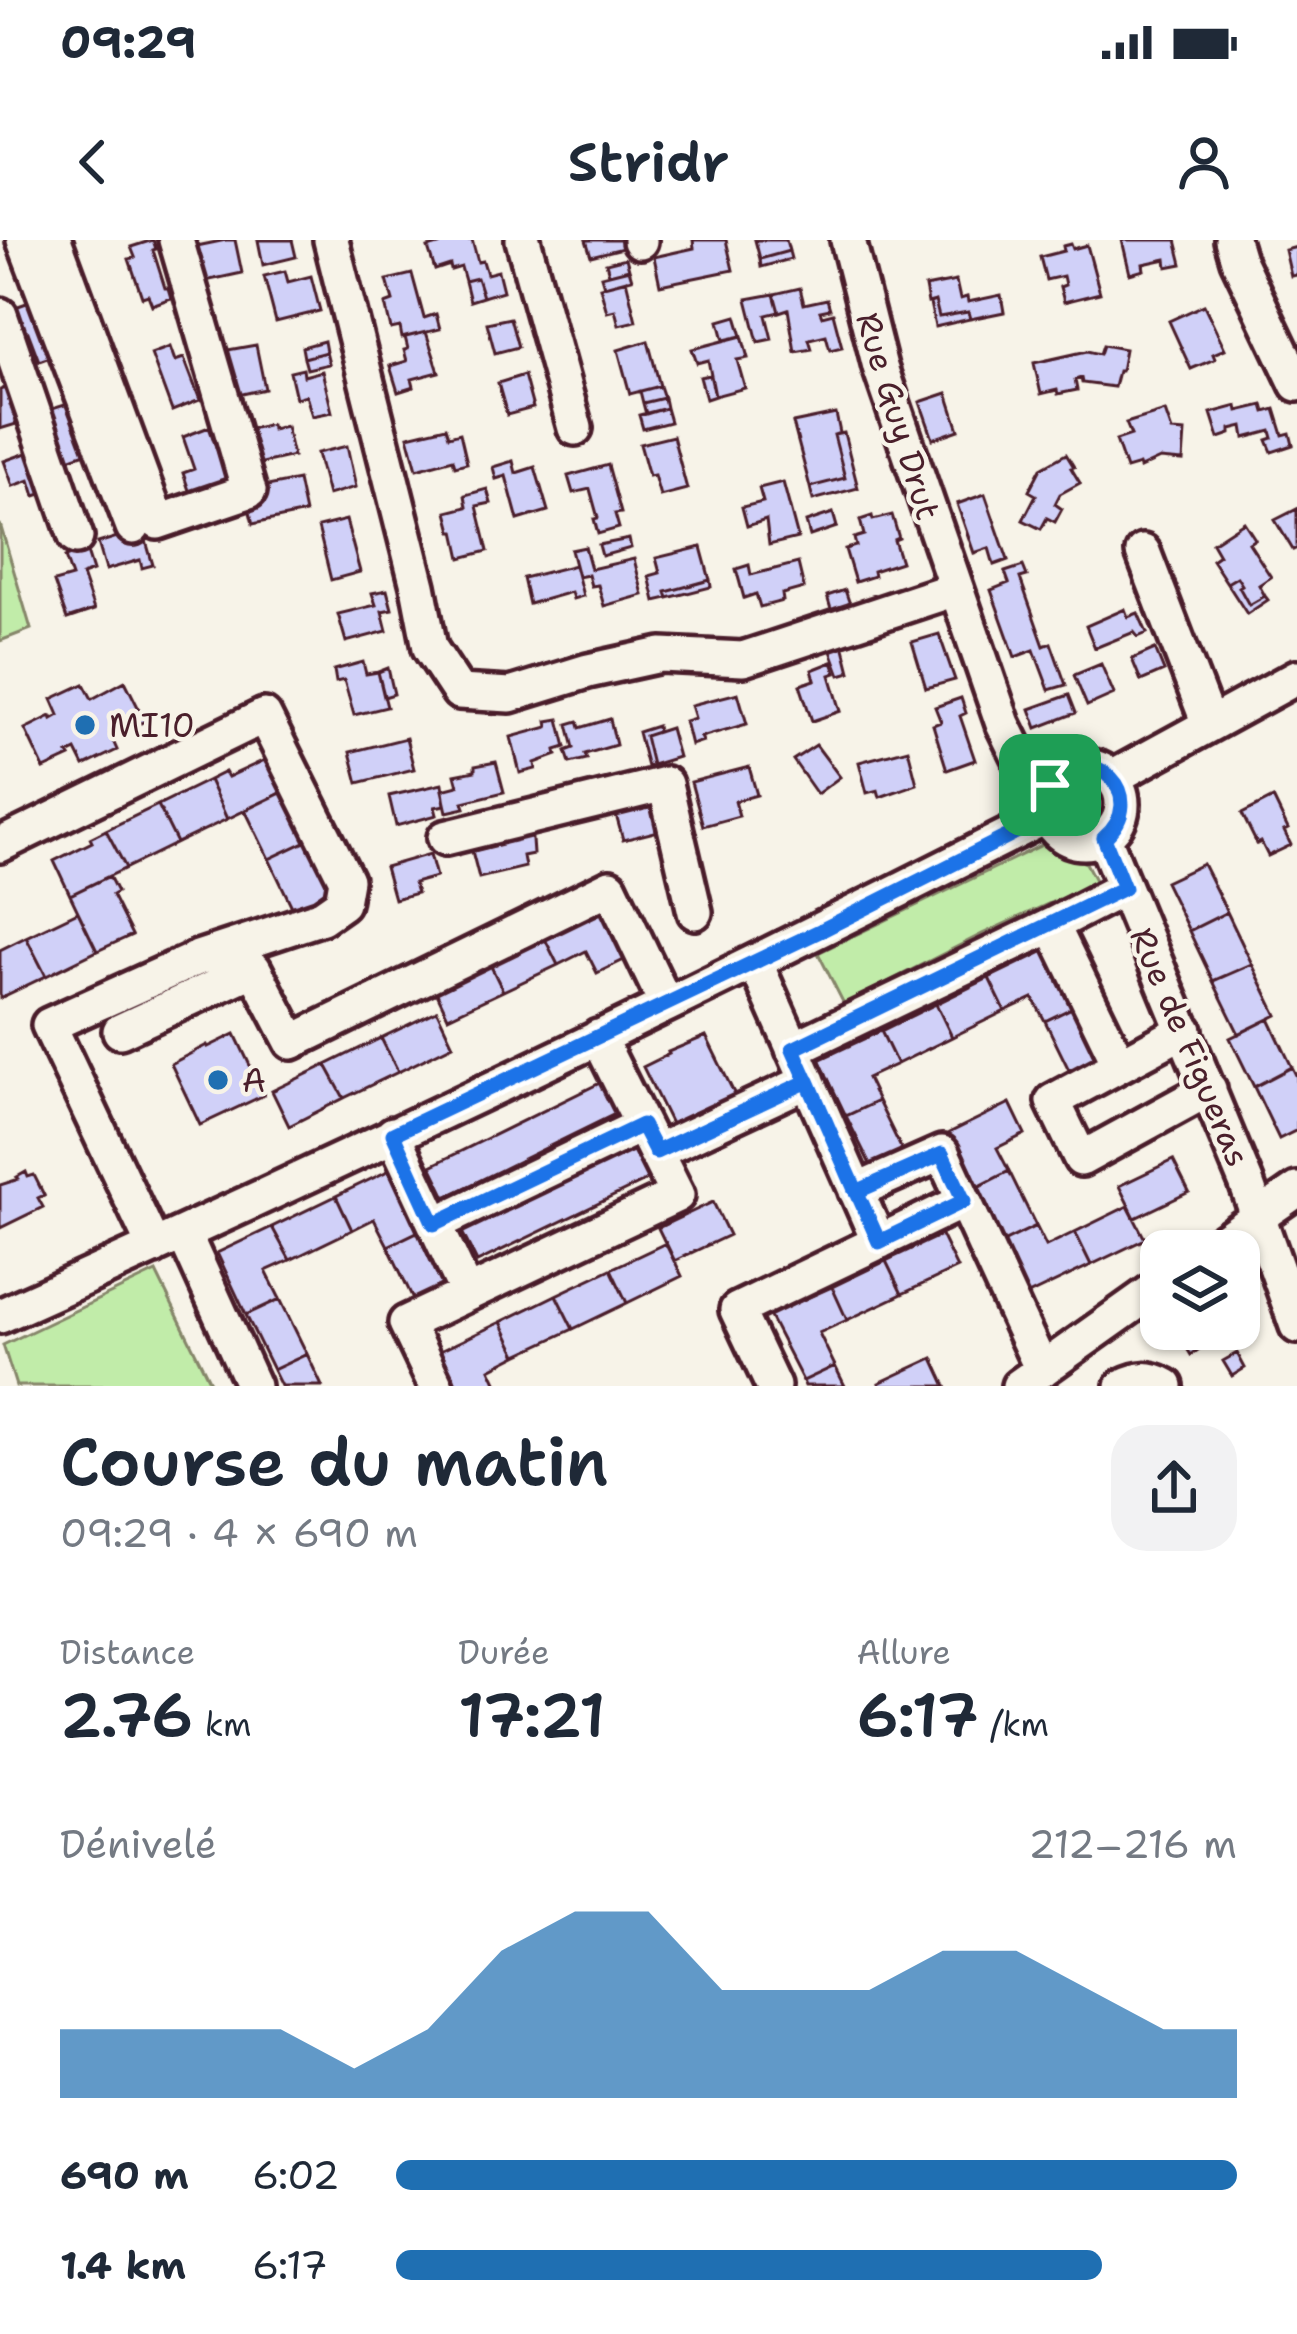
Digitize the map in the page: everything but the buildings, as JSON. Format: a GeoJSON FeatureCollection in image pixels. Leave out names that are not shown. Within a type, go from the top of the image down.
{"type":"FeatureCollection","features":[{"type":"Feature","properties":{"kind":"street"},"geometry":{"type":"LineString","coordinates":[[23,240],[133,527]]}},
{"type":"Feature","properties":{"kind":"street"},"geometry":{"type":"LineString","coordinates":[[54,240],[158,522],[249,490],[176,240]]}},
{"type":"Feature","properties":{"kind":"street"},"geometry":{"type":"LineString","coordinates":[[331,240],[430,648],[459,692],[510,695],[661,655],[743,659],[955,590]]}},
{"type":"Feature","properties":{"kind":"street"},"geometry":{"type":"LineString","coordinates":[[523,240],[575,428]]}},
{"type":"Feature","properties":{"kind":"street","name":"Rue Guy Drut"},"geometry":{"type":"LineString","coordinates":[[848,240],[880,368],[955,590],[1012,747],[1049,801]]}},
{"type":"Feature","properties":{"kind":"street"},"geometry":{"type":"LineString","coordinates":[[1232,240],[1297,383]]}},
{"type":"Feature","properties":{"kind":"street"},"geometry":{"type":"LineString","coordinates":[[0,315],[76,537]]}},
{"type":"Feature","properties":{"kind":"street"},"geometry":{"type":"LineString","coordinates":[[1143,552],[1209,724]]}},
{"type":"Feature","properties":{"kind":"street"},"geometry":{"type":"LineString","coordinates":[[1112,778],[1297,677]]}},
{"type":"Feature","properties":{"kind":"street"},"geometry":{"type":"LineString","coordinates":[[0,845],[264,716],[346,880],[342,903],[322,917],[198,958],[49,1025],[253,1386]]}},
{"type":"Feature","properties":{"kind":"street"},"geometry":{"type":"LineString","coordinates":[[0,1316],[754,962],[1049,801],[1059,775],[1076,767],[1089,766],[1112,778],[1123,806],[1120,819],[1104,838],[1088,842],[1061,835],[1049,801]]}},
{"type":"Feature","properties":{"kind":"street"},"geometry":{"type":"LineString","coordinates":[[445,838],[665,784],[694,912]]}},
{"type":"Feature","properties":{"kind":"street","name":"Rue de Figueras"},"geometry":{"type":"LineString","coordinates":[[1104,838],[1259,1215],[1297,1326]]}},
{"type":"Feature","properties":{"kind":"street"},"geometry":{"type":"LineString","coordinates":[[120,1031],[254,969],[292,1042],[610,886],[666,1004]]}},
{"type":"Feature","properties":{"kind":"street"},"geometry":{"type":"LineString","coordinates":[[793,1049],[1124,888]]}},
{"type":"Feature","properties":{"kind":"street"},"geometry":{"type":"LineString","coordinates":[[1052,925],[1120,1066]]}},
{"type":"Feature","properties":{"kind":"street"},"geometry":{"type":"LineString","coordinates":[[754,962],[879,1242]]}},
{"type":"Feature","properties":{"kind":"street"},"geometry":{"type":"LineString","coordinates":[[1184,1030],[1053,1101],[1081,1159],[1208,1089]]}},
{"type":"Feature","properties":{"kind":"street"},"geometry":{"type":"LineString","coordinates":[[436,1386],[406,1323],[676,1195],[598,1037]]}},
{"type":"Feature","properties":{"kind":"street"},"geometry":{"type":"LineString","coordinates":[[434,1224],[808,1081]]}},
{"type":"Feature","properties":{"kind":"street"},"geometry":{"type":"LineString","coordinates":[[393,1134],[467,1294]]}},
{"type":"Feature","properties":{"kind":"street"},"geometry":{"type":"LineString","coordinates":[[856,1192],[942,1154],[964,1201],[1027,1382],[1140,1300]]}},
{"type":"Feature","properties":{"kind":"street"},"geometry":{"type":"LineString","coordinates":[[1238,1230],[1297,1190]]}},
{"type":"Feature","properties":{"kind":"street"},"geometry":{"type":"LineString","coordinates":[[773,1386],[737,1310],[964,1201]]}},
{"type":"Feature","properties":{"kind":"street"},"geometry":{"type":"LineString","coordinates":[[1123,1386],[1138,1379],[1166,1386]]}},
{"type":"Feature","properties":{"kind":"green space"},"geometry":{"type":"Polygon","coordinates":[[[0,524],[31,629],[0,641],[0,524]]]}},
{"type":"Feature","properties":{"kind":"green space"},"geometry":{"type":"Polygon","coordinates":[[[1042,845],[1086,863],[1096,882],[844,1004],[818,953],[1042,845]]]}},
{"type":"Feature","properties":{"kind":"green space"},"geometry":{"type":"Polygon","coordinates":[[[156,1272],[212,1386],[16,1386],[3,1345],[156,1272]]]}},
{"type":"Feature","properties":{"kind":"place","name":"MI10"},"geometry":{"type":"Point","coordinates":[85,725]}},
{"type":"Feature","properties":{"kind":"place","name":"A"},"geometry":{"type":"Point","coordinates":[218,1080]}},
{"type":"Feature","properties":{"kind":"route"},"geometry":{"type":"LineString","coordinates":[[1050,785],[1048,816],[824,929],[393,1134],[434,1224],[642,1125],[656,1152],[808,1081],[856,1192],[942,1154],[964,1201],[879,1242],[856,1192],[808,1081],[793,1049],[1124,888],[1104,838],[1120,819],[1123,806],[1118,785],[1102,770],[1089,766],[1059,775],[1050,785]]}}]}
